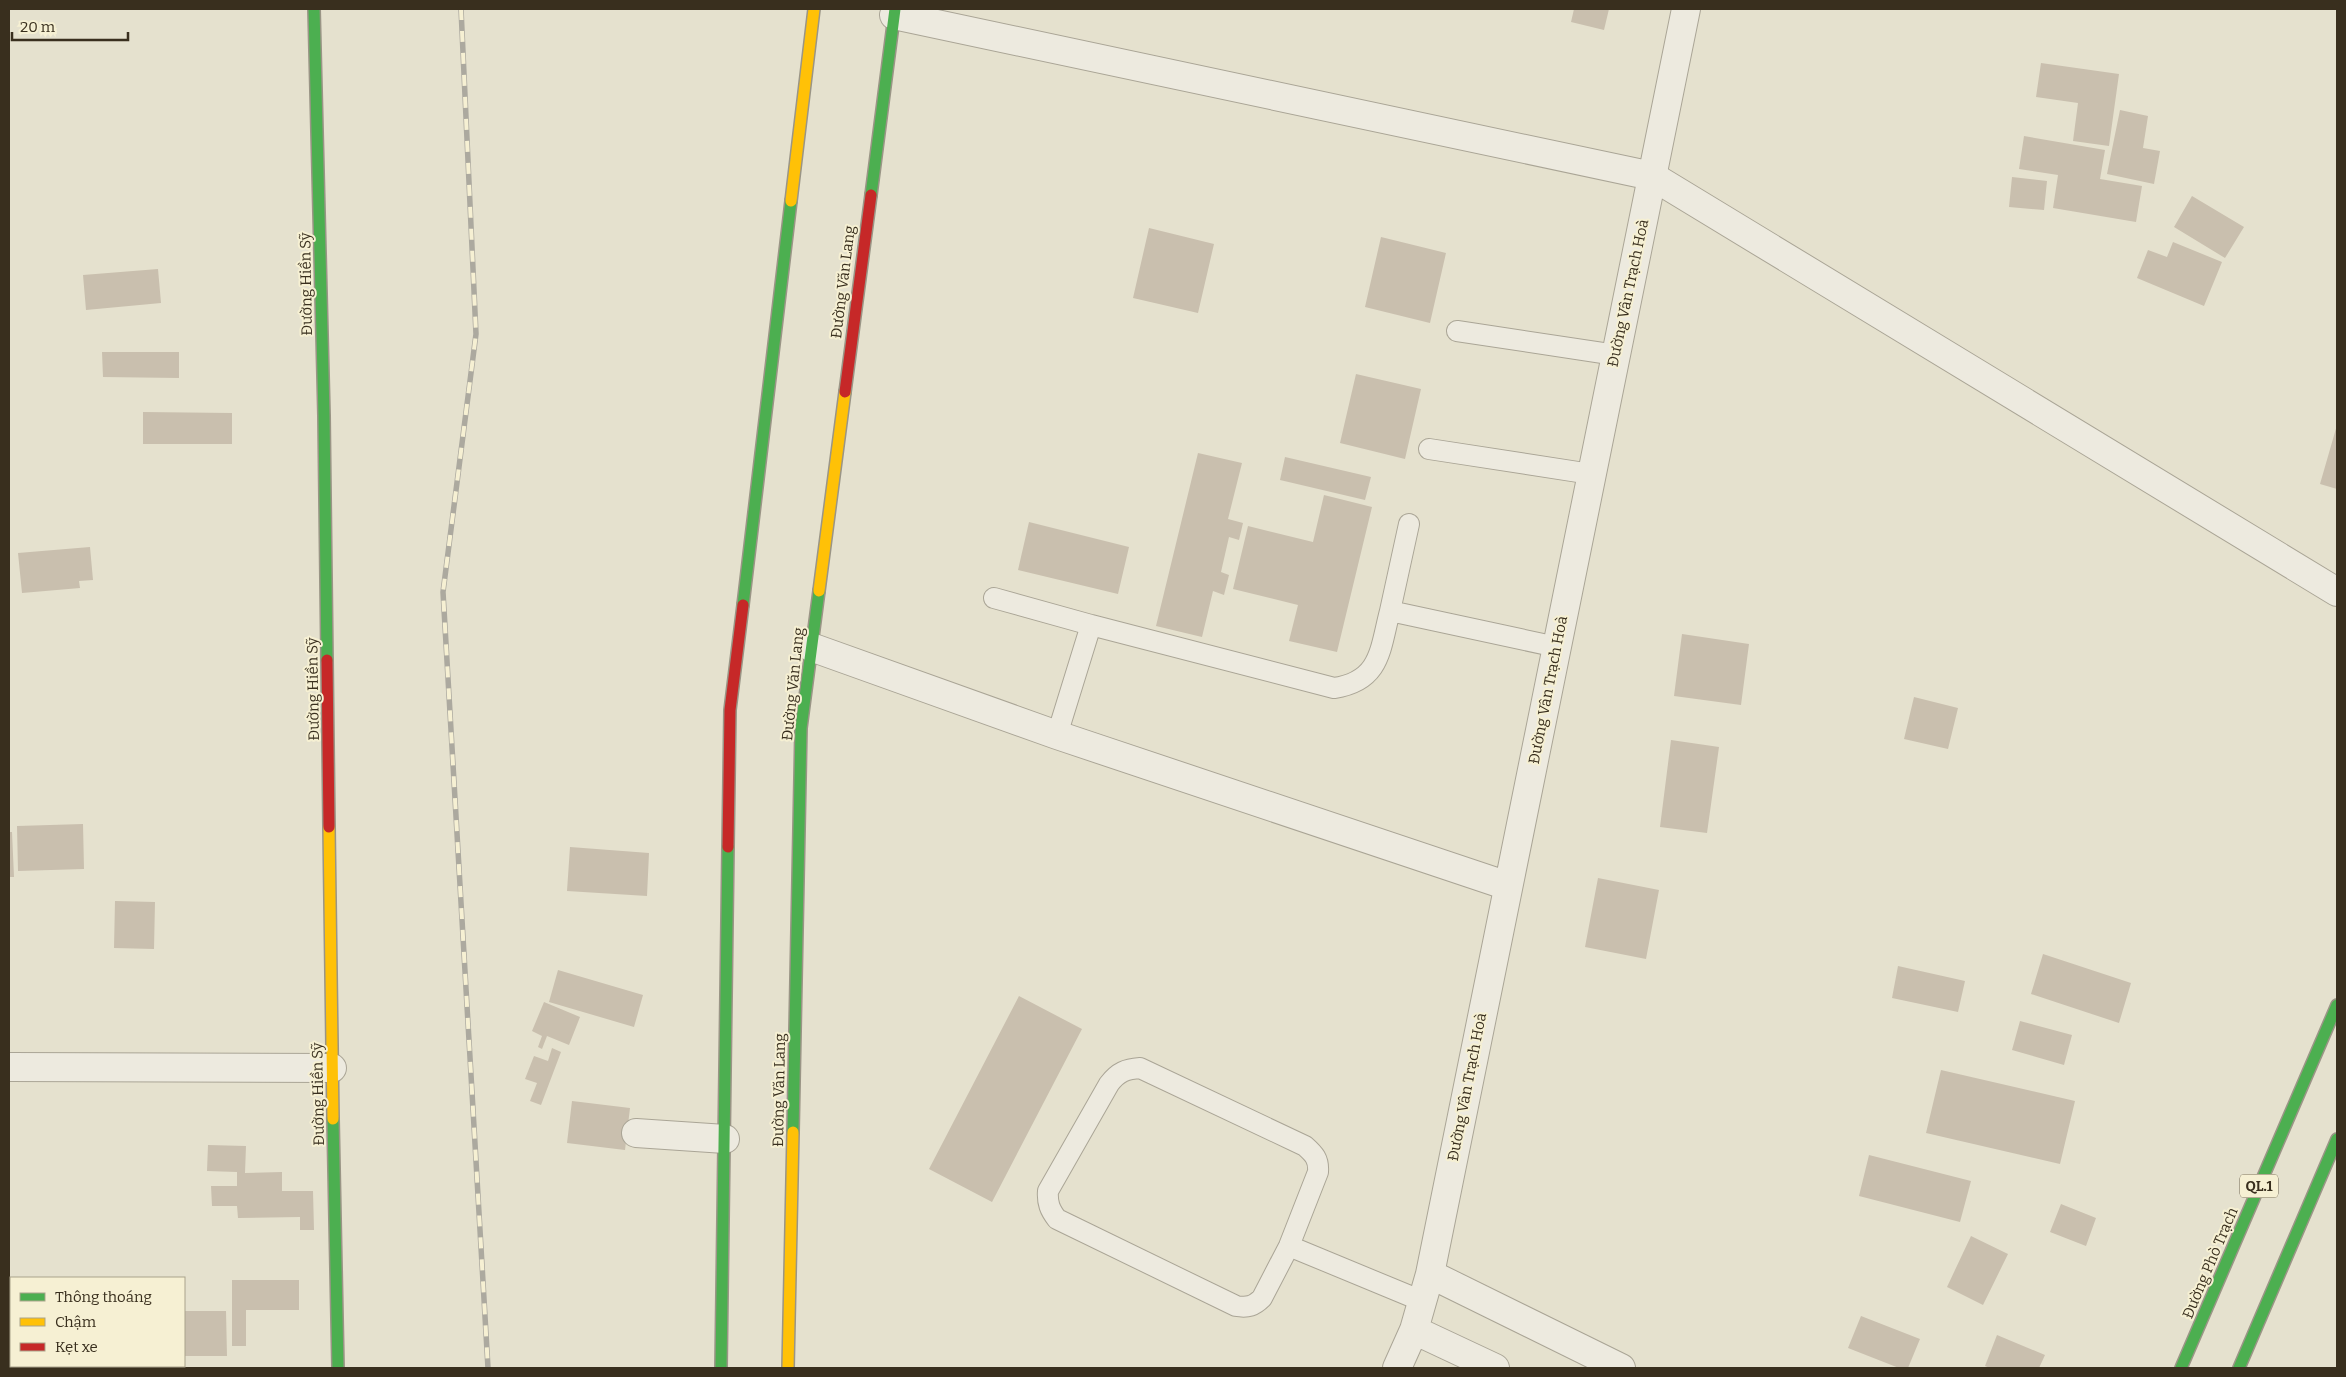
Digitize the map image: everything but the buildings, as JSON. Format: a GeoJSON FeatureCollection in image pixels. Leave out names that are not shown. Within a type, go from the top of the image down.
{"type":"FeatureCollection","features":[{"type":"Feature","properties":{"kind":"main road","name":"Đường Hiền Sỹ"},"geometry":{"type":"LineString","coordinates":[[314,9],[324,416],[332,1068],[338,1368]]}},
{"type":"Feature","properties":{"kind":"main road"},"geometry":{"type":"LineString","coordinates":[[721,1368],[730,710],[805,68],[814,9]]}},
{"type":"Feature","properties":{"kind":"main road","name":"Đường Văn Lang"},"geometry":{"type":"LineString","coordinates":[[788,1368],[801,728],[895,12]]}},
{"type":"Feature","properties":{"kind":"main road","name":"Đường Phò Trạch"},"geometry":{"type":"LineString","coordinates":[[2181,1368],[2337,1005]]}},
{"type":"Feature","properties":{"kind":"main road"},"geometry":{"type":"LineString","coordinates":[[2240,1368],[2337,1139]]}},
{"type":"Feature","properties":{"kind":"street","name":"Đường Vân Trạch Hoà"},"geometry":{"type":"LineString","coordinates":[[1397,1368],[1414,1330],[1430,1274],[1686,9]]}},
{"type":"Feature","properties":{"kind":"street"},"geometry":{"type":"LineString","coordinates":[[895,12],[1652,176],[2337,592]]}},
{"type":"Feature","properties":{"kind":"street"},"geometry":{"type":"LineString","coordinates":[[811,648],[1057,735],[1508,886]]}},
{"type":"Feature","properties":{"kind":"street"},"geometry":{"type":"LineString","coordinates":[[9,1067],[332,1068]]}},
{"type":"Feature","properties":{"kind":"street"},"geometry":{"type":"LineString","coordinates":[[636,1132],[725,1139]]}},
{"type":"Feature","properties":{"kind":"street"},"geometry":{"type":"LineString","coordinates":[[1430,1274],[1622,1368]]}},
{"type":"Feature","properties":{"kind":"street"},"geometry":{"type":"LineString","coordinates":[[1414,1330],[1495,1368]]}},
{"type":"Feature","properties":{"kind":"lane"},"geometry":{"type":"LineString","coordinates":[[1457,331],[1616,355]]}},
{"type":"Feature","properties":{"kind":"lane"},"geometry":{"type":"LineString","coordinates":[[1429,449],[1591,474]]}},
{"type":"Feature","properties":{"kind":"lane"},"geometry":{"type":"LineString","coordinates":[[994,598],[1334,688],[1351,685],[1368,675],[1376,660],[1390,611],[1409,524]]}},
{"type":"Feature","properties":{"kind":"lane"},"geometry":{"type":"LineString","coordinates":[[1390,611],[1557,647]]}},
{"type":"Feature","properties":{"kind":"lane"},"geometry":{"type":"LineString","coordinates":[[1057,735],[1091,625]]}},
{"type":"Feature","properties":{"kind":"lane"},"geometry":{"type":"LineString","coordinates":[[1140,1068],[1305,1146],[1314,1154],[1319,1163],[1318,1172],[1289,1246],[1262,1298],[1256,1304],[1247,1308],[1236,1306],[1057,1219],[1050,1210],[1047,1200],[1048,1191],[1109,1084],[1117,1074],[1127,1069],[1140,1068]]}},
{"type":"Feature","properties":{"kind":"lane"},"geometry":{"type":"LineString","coordinates":[[1289,1246],[1422,1301]]}},
{"type":"Feature","properties":{"kind":"railway"},"geometry":{"type":"LineString","coordinates":[[461,9],[476,334],[443,592],[488,1368]]}},
{"type":"Feature","properties":{"kind":"traffic: fast"},"geometry":{"type":"LineString","coordinates":[[314,9],[324,416],[327,660]]}},
{"type":"Feature","properties":{"kind":"traffic: fast"},"geometry":{"type":"LineString","coordinates":[[871,195],[895,9]]}},
{"type":"Feature","properties":{"kind":"traffic: fast"},"geometry":{"type":"LineString","coordinates":[[743,605],[791,201]]}},
{"type":"Feature","properties":{"kind":"traffic: fast"},"geometry":{"type":"LineString","coordinates":[[793,1132],[801,728],[819,591]]}},
{"type":"Feature","properties":{"kind":"traffic: fast"},"geometry":{"type":"LineString","coordinates":[[721,1368],[728,847]]}},
{"type":"Feature","properties":{"kind":"traffic: fast"},"geometry":{"type":"LineString","coordinates":[[2181,1368],[2337,1005]]}},
{"type":"Feature","properties":{"kind":"traffic: fast"},"geometry":{"type":"LineString","coordinates":[[333,1119],[338,1368]]}},
{"type":"Feature","properties":{"kind":"traffic: fast"},"geometry":{"type":"LineString","coordinates":[[2239,1368],[2337,1139]]}},
{"type":"Feature","properties":{"kind":"traffic: slow"},"geometry":{"type":"LineString","coordinates":[[791,201],[814,9]]}},
{"type":"Feature","properties":{"kind":"traffic: slow"},"geometry":{"type":"LineString","coordinates":[[819,591],[845,392]]}},
{"type":"Feature","properties":{"kind":"traffic: slow"},"geometry":{"type":"LineString","coordinates":[[329,827],[333,1119]]}},
{"type":"Feature","properties":{"kind":"traffic: slow"},"geometry":{"type":"LineString","coordinates":[[788,1368],[793,1132]]}},
{"type":"Feature","properties":{"kind":"traffic: jam"},"geometry":{"type":"LineString","coordinates":[[845,392],[871,195]]}},
{"type":"Feature","properties":{"kind":"traffic: jam"},"geometry":{"type":"LineString","coordinates":[[728,847],[730,710],[743,605]]}},
{"type":"Feature","properties":{"kind":"traffic: jam"},"geometry":{"type":"LineString","coordinates":[[327,660],[329,827]]}}]}
